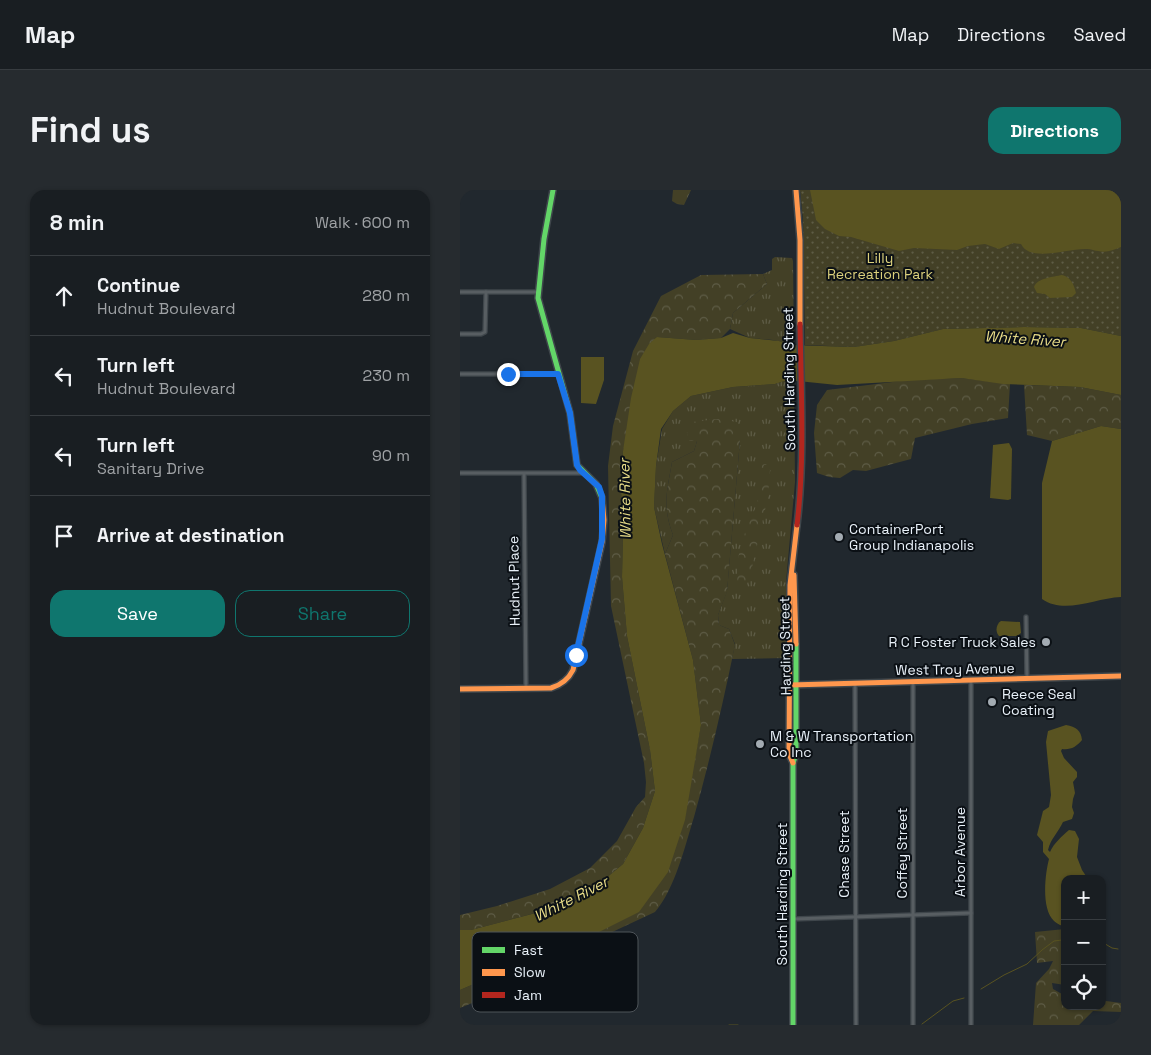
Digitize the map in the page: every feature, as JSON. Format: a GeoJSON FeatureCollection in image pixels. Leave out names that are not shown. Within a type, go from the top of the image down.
{"type":"FeatureCollection","features":[{"type":"Feature","properties":{"kind":"main road"},"geometry":{"type":"LineString","coordinates":[[460,689],[557,686],[567,680],[572,670],[603,531],[601,492],[577,465],[570,413],[540,311],[538,292],[544,239],[553,190]]}},
{"type":"Feature","properties":{"kind":"main road","name":"South Harding Street"},"geometry":{"type":"LineString","coordinates":[[793,567],[800,487],[800,235],[796,190]]}},
{"type":"Feature","properties":{"kind":"main road","name":"Harding Street"},"geometry":{"type":"LineString","coordinates":[[793,567],[796,586],[797,684],[796,757],[793,763]]}},
{"type":"Feature","properties":{"kind":"main road","name":"Harding Street"},"geometry":{"type":"LineString","coordinates":[[793,567],[790,585],[789,754],[793,763]]}},
{"type":"Feature","properties":{"kind":"main road","name":"West Troy Avenue"},"geometry":{"type":"LineString","coordinates":[[790,685],[1121,676]]}},
{"type":"Feature","properties":{"kind":"main road","name":"South Harding Street"},"geometry":{"type":"LineString","coordinates":[[793,763],[793,1025]]}},
{"type":"Feature","properties":{"kind":"street"},"geometry":{"type":"LineString","coordinates":[[460,292],[538,292]]}},
{"type":"Feature","properties":{"kind":"street"},"geometry":{"type":"LineString","coordinates":[[460,334],[482,334],[485,332],[486,292]]}},
{"type":"Feature","properties":{"kind":"street"},"geometry":{"type":"LineString","coordinates":[[460,374],[558,374]]}},
{"type":"Feature","properties":{"kind":"street"},"geometry":{"type":"LineString","coordinates":[[460,473],[524,474],[583,472]]}},
{"type":"Feature","properties":{"kind":"street","name":"Hudnut Place"},"geometry":{"type":"LineString","coordinates":[[524,474],[526,688]]}},
{"type":"Feature","properties":{"kind":"street"},"geometry":{"type":"LineString","coordinates":[[1026,617],[1027,678]]}},
{"type":"Feature","properties":{"kind":"street","name":"Arbor Avenue"},"geometry":{"type":"LineString","coordinates":[[971,1025],[972,680]]}},
{"type":"Feature","properties":{"kind":"street","name":"Coffey Street"},"geometry":{"type":"LineString","coordinates":[[913,1025],[914,682]]}},
{"type":"Feature","properties":{"kind":"street","name":"Chase Street"},"geometry":{"type":"LineString","coordinates":[[855,683],[856,1025]]}},
{"type":"Feature","properties":{"kind":"street"},"geometry":{"type":"LineString","coordinates":[[793,919],[971,913]]}},
{"type":"Feature","properties":{"kind":"green space"},"geometry":{"type":"Polygon","coordinates":[[[673,190],[691,190],[684,205],[672,201],[673,190]]]}},
{"type":"Feature","properties":{"kind":"green space","name":"Lilly Recreation Park"},"geometry":{"type":"Polygon","coordinates":[[[800,190],[1121,190],[1121,336],[1081,328],[943,329],[894,341],[854,347],[805,345],[803,219],[800,190]]]}},
{"type":"Feature","properties":{"kind":"green space"},"geometry":{"type":"Polygon","coordinates":[[[775,257],[792,258],[793,261],[794,345],[773,340],[750,338],[730,329],[733,313],[767,284],[763,274],[772,270],[772,259],[775,257]]]}},
{"type":"Feature","properties":{"kind":"green space"},"geometry":{"type":"Polygon","coordinates":[[[763,274],[767,284],[733,313],[730,329],[721,338],[696,340],[657,337],[623,451],[621,489],[622,577],[627,636],[650,750],[655,791],[643,828],[623,864],[588,893],[569,904],[471,930],[460,930],[460,915],[497,906],[550,889],[590,868],[617,841],[636,807],[645,797],[644,763],[611,606],[608,466],[613,426],[633,351],[661,296],[701,275],[763,274]]]}},
{"type":"Feature","properties":{"kind":"green space"},"geometry":{"type":"Polygon","coordinates":[[[961,378],[1010,384],[1008,418],[972,424],[915,438],[911,459],[866,471],[853,470],[840,478],[817,473],[814,433],[817,405],[827,390],[909,380],[961,378]]]}},
{"type":"Feature","properties":{"kind":"green space"},"geometry":{"type":"Polygon","coordinates":[[[788,380],[794,381],[795,482],[786,582],[786,658],[732,659],[735,644],[729,629],[719,625],[718,615],[727,591],[740,440],[697,441],[694,451],[672,462],[667,490],[667,507],[673,535],[665,554],[654,507],[656,466],[662,429],[673,411],[691,396],[733,387],[775,384],[788,380]]]}},
{"type":"Feature","properties":{"kind":"green space"},"geometry":{"type":"Polygon","coordinates":[[[1024,385],[1080,387],[1121,395],[1121,429],[1101,426],[1052,441],[1027,435],[1024,385]]]}},
{"type":"Feature","properties":{"kind":"green space"},"geometry":{"type":"Polygon","coordinates":[[[717,419],[737,422],[740,440],[727,592],[718,615],[719,625],[729,629],[735,645],[694,817],[679,867],[668,892],[655,912],[612,932],[587,932],[693,768],[701,725],[693,660],[665,554],[673,535],[666,498],[672,462],[694,451],[697,441],[688,441],[687,433],[692,422],[717,419]]]}},
{"type":"Feature","properties":{"kind":"green space"},"geometry":{"type":"Polygon","coordinates":[[[766,464],[770,470],[768,497],[751,572],[746,587],[738,586],[737,570],[741,547],[758,499],[760,465],[766,464]]]}},
{"type":"Feature","properties":{"kind":"green space"},"geometry":{"type":"Polygon","coordinates":[[[1061,929],[1061,984],[1052,983],[1053,989],[1061,993],[1061,1010],[1106,1010],[1106,1001],[1121,1003],[1121,1012],[1093,1011],[1079,1025],[1033,1025],[1036,983],[1049,969],[1053,961],[1037,963],[1035,932],[1061,929]]]}},
{"type":"Feature","properties":{"kind":"green space"},"geometry":{"type":"Polygon","coordinates":[[[472,985],[472,1003],[460,1008],[460,990],[472,985]]]}},
{"type":"Feature","properties":{"kind":"water"},"geometry":{"type":"Polygon","coordinates":[[[810,190],[1121,190],[1121,247],[1101,252],[1079,249],[1041,254],[1026,250],[1021,244],[1013,243],[999,249],[985,244],[968,246],[957,250],[914,248],[899,251],[851,237],[839,236],[825,229],[816,220],[810,190]]]}},
{"type":"Feature","properties":{"kind":"water"},"geometry":{"type":"Polygon","coordinates":[[[1062,275],[1070,279],[1073,284],[1076,293],[1072,297],[1050,298],[1045,294],[1037,293],[1034,287],[1038,282],[1046,278],[1062,275]]]}},
{"type":"Feature","properties":{"kind":"water","name":"White River"},"geometry":{"type":"Polygon","coordinates":[[[1081,328],[1121,336],[1121,395],[1080,387],[1003,384],[961,378],[837,385],[788,380],[775,384],[733,387],[691,396],[673,411],[661,429],[656,466],[654,507],[693,660],[701,725],[685,820],[668,872],[639,912],[599,932],[472,932],[472,985],[460,990],[460,930],[471,930],[570,904],[588,893],[623,864],[643,828],[655,791],[650,750],[627,636],[622,577],[621,489],[623,451],[631,398],[640,359],[649,344],[657,337],[696,340],[721,338],[733,333],[750,338],[779,341],[789,345],[854,347],[894,341],[943,329],[1081,328]]]}},
{"type":"Feature","properties":{"kind":"water"},"geometry":{"type":"Polygon","coordinates":[[[581,357],[604,357],[604,380],[596,404],[581,403],[581,357]]]}},
{"type":"Feature","properties":{"kind":"water"},"geometry":{"type":"Polygon","coordinates":[[[1101,426],[1121,429],[1121,597],[1070,606],[1051,604],[1042,599],[1042,483],[1052,441],[1101,426]]]}},
{"type":"Feature","properties":{"kind":"water"},"geometry":{"type":"Polygon","coordinates":[[[1009,443],[1012,449],[1011,499],[990,498],[993,445],[1009,443]]]}},
{"type":"Feature","properties":{"kind":"water"},"geometry":{"type":"Polygon","coordinates":[[[1001,621],[1020,622],[1021,633],[1017,636],[999,636],[997,628],[1001,621]]]}},
{"type":"Feature","properties":{"kind":"water"},"geometry":{"type":"Polygon","coordinates":[[[1066,725],[1077,730],[1082,740],[1073,748],[1062,749],[1061,751],[1064,758],[1077,772],[1077,777],[1073,782],[1075,793],[1072,807],[1074,813],[1072,819],[1063,822],[1048,850],[1050,852],[1069,830],[1075,831],[1079,839],[1077,857],[1085,875],[1061,875],[1061,925],[1054,921],[1047,908],[1045,882],[1049,859],[1043,852],[1043,842],[1037,835],[1043,811],[1049,807],[1051,795],[1046,742],[1048,731],[1066,725]]]}},
{"type":"Feature","properties":{"kind":"waterway"},"geometry":{"type":"LineString","coordinates":[[981,989],[1027,964],[1054,941],[1061,940]]}},
{"type":"Feature","properties":{"kind":"waterway"},"geometry":{"type":"LineString","coordinates":[[1106,944],[1118,949]]}},
{"type":"Feature","properties":{"kind":"waterway"},"geometry":{"type":"LineString","coordinates":[[922,1024],[953,1001],[964,998]]}},
{"type":"Feature","properties":{"kind":"waterway"},"geometry":{"type":"LineString","coordinates":[[729,1025],[738,1025]]}},
{"type":"Feature","properties":{"kind":"traffic: fast"},"geometry":{"type":"LineString","coordinates":[[553,190],[544,239],[538,298],[570,413],[577,465],[596,484],[602,498]]}},
{"type":"Feature","properties":{"kind":"traffic: fast"},"geometry":{"type":"LineString","coordinates":[[793,1025],[793,763],[796,754],[796,644]]}},
{"type":"Feature","properties":{"kind":"traffic: slow"},"geometry":{"type":"LineString","coordinates":[[796,190],[800,240],[800,324]]}},
{"type":"Feature","properties":{"kind":"traffic: slow"},"geometry":{"type":"LineString","coordinates":[[460,689],[551,688],[561,684],[569,677],[573,670],[602,542],[604,520],[602,498]]}},
{"type":"Feature","properties":{"kind":"traffic: slow"},"geometry":{"type":"LineString","coordinates":[[793,763],[789,754],[790,585],[797,525]]}},
{"type":"Feature","properties":{"kind":"traffic: slow"},"geometry":{"type":"LineString","coordinates":[[794,575],[796,644]]}},
{"type":"Feature","properties":{"kind":"traffic: slow"},"geometry":{"type":"LineString","coordinates":[[790,685],[1121,676]]}},
{"type":"Feature","properties":{"kind":"traffic: jam"},"geometry":{"type":"LineString","coordinates":[[797,525],[802,450],[800,324]]}},
{"type":"Feature","properties":{"kind":"place","name":"ContainerPort Group Indianapolis"},"geometry":{"type":"Point","coordinates":[839,537]}},
{"type":"Feature","properties":{"kind":"place","name":"R C Foster Truck Sales"},"geometry":{"type":"Point","coordinates":[1046,642]}},
{"type":"Feature","properties":{"kind":"place","name":"Reece Seal Coating"},"geometry":{"type":"Point","coordinates":[992,702]}},
{"type":"Feature","properties":{"kind":"place","name":"M & W Transportation Co Inc"},"geometry":{"type":"Point","coordinates":[760,744]}},
{"type":"Feature","properties":{"kind":"route"},"geometry":{"type":"LineString","coordinates":[[508,374],[558,374],[570,413],[578,466],[599,487],[602,493],[602,539],[576,655]]}}]}
